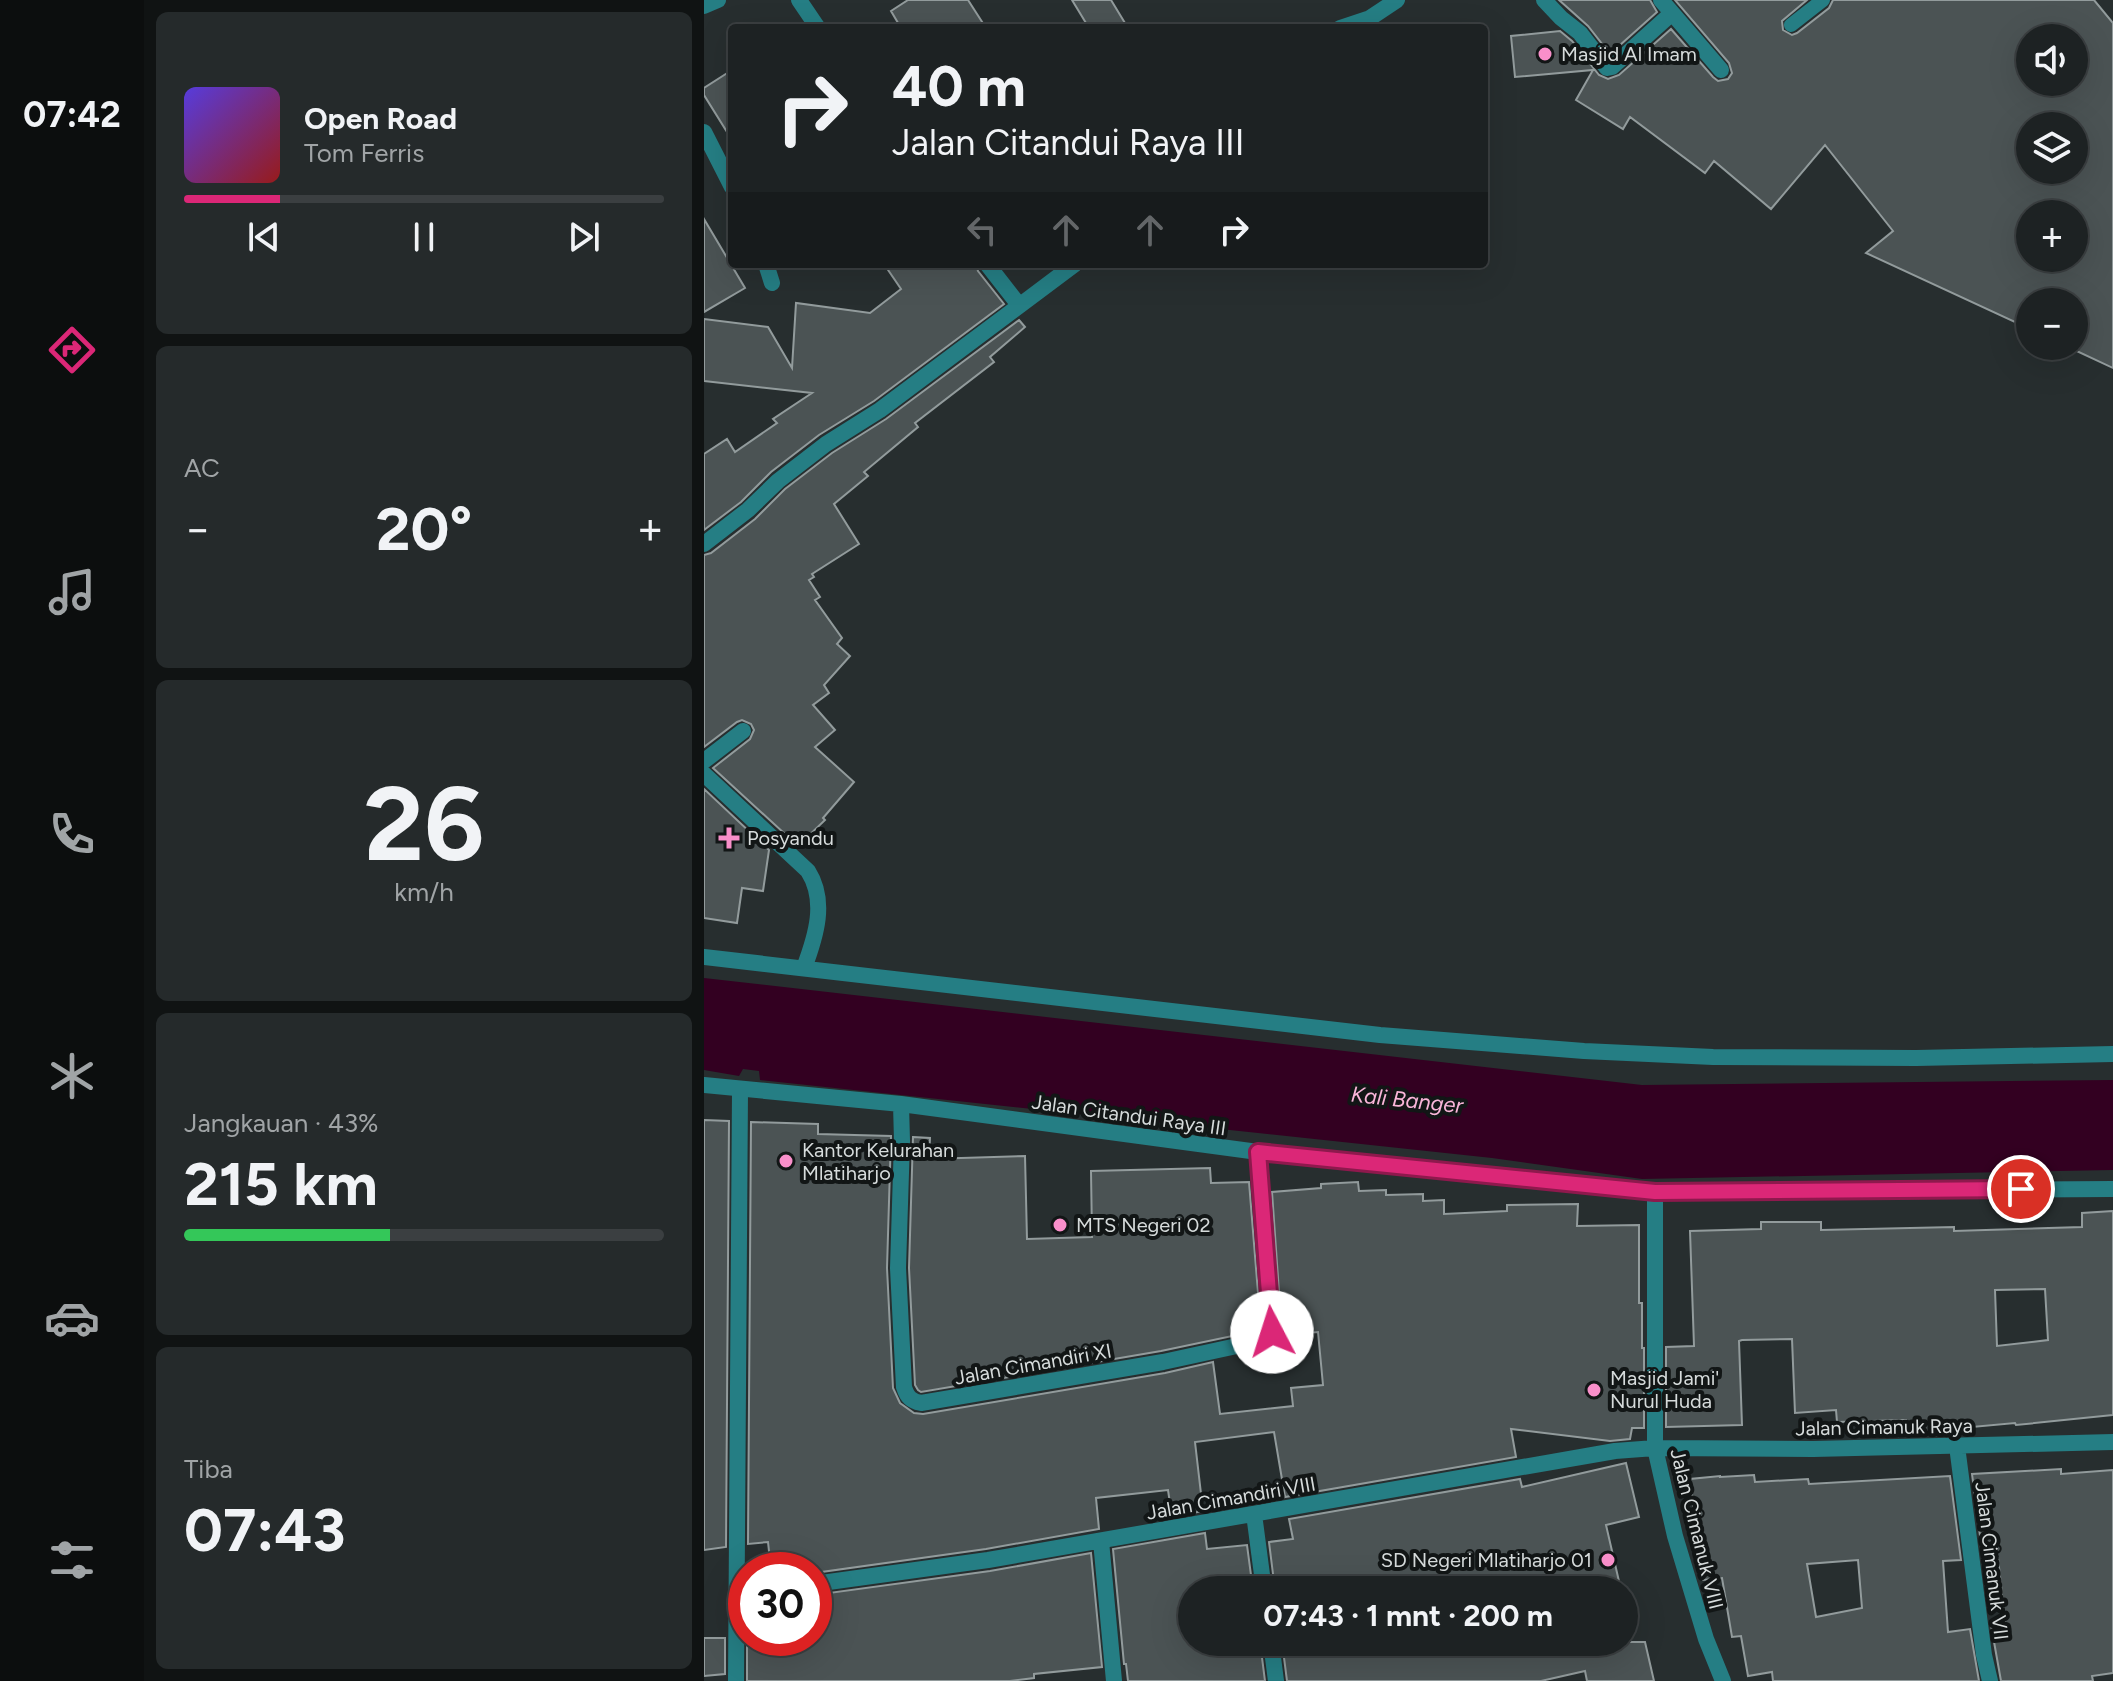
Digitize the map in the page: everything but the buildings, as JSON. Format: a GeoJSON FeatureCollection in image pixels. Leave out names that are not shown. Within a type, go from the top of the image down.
{"type":"FeatureCollection","features":[{"type":"Feature","properties":{"kind":"street"},"geometry":{"type":"LineString","coordinates":[[704,6],[718,0]]}},
{"type":"Feature","properties":{"kind":"street"},"geometry":{"type":"LineString","coordinates":[[799,0],[815,24]]}},
{"type":"Feature","properties":{"kind":"street"},"geometry":{"type":"LineString","coordinates":[[1348,24],[1370,18],[1397,0]]}},
{"type":"Feature","properties":{"kind":"street"},"geometry":{"type":"LineString","coordinates":[[1544,0],[1580,33],[1607,68],[1612,67],[1671,14]]}},
{"type":"Feature","properties":{"kind":"street"},"geometry":{"type":"LineString","coordinates":[[1661,0],[1721,70]]}},
{"type":"Feature","properties":{"kind":"street"},"geometry":{"type":"LineString","coordinates":[[704,132],[728,179]]}},
{"type":"Feature","properties":{"kind":"street"},"geometry":{"type":"LineString","coordinates":[[767,268],[772,283]]}},
{"type":"Feature","properties":{"kind":"street"},"geometry":{"type":"LineString","coordinates":[[990,268],[1019,305]]}},
{"type":"Feature","properties":{"kind":"street"},"geometry":{"type":"LineString","coordinates":[[704,544],[826,444],[892,401],[1070,268]]}},
{"type":"Feature","properties":{"kind":"street"},"geometry":{"type":"LineString","coordinates":[[704,761],[743,731]]}},
{"type":"Feature","properties":{"kind":"street"},"geometry":{"type":"LineString","coordinates":[[704,774],[808,871],[816,883],[819,919],[804,968]]}},
{"type":"Feature","properties":{"kind":"street"},"geometry":{"type":"LineString","coordinates":[[704,957],[1380,1035],[1584,1051],[1729,1057],[1916,1058],[2113,1054]]}},
{"type":"Feature","properties":{"kind":"street","name":"Jalan Citandui Raya III"},"geometry":{"type":"LineString","coordinates":[[704,1085],[901,1104],[1258,1152],[1655,1192],[2113,1189]]}},
{"type":"Feature","properties":{"kind":"street"},"geometry":{"type":"LineString","coordinates":[[740,1090],[741,1552]]}},
{"type":"Feature","properties":{"kind":"street","name":"Jalan Cimandiri XI"},"geometry":{"type":"LineString","coordinates":[[901,1104],[898,1268],[904,1387],[907,1396],[921,1403],[1163,1362],[1269,1339],[1272,1332],[1258,1152]]}},
{"type":"Feature","properties":{"kind":"street","name":"Jalan Cimanuk VIII"},"geometry":{"type":"LineString","coordinates":[[1655,1192],[1655,1448],[1675,1536],[1706,1639],[1723,1681]]}},
{"type":"Feature","properties":{"kind":"street","name":"Jalan Cimanuk Raya"},"geometry":{"type":"LineString","coordinates":[[1655,1448],[1813,1449],[2113,1442]]}},
{"type":"Feature","properties":{"kind":"street","name":"Jalan Cimanuk VII"},"geometry":{"type":"LineString","coordinates":[[1957,1446],[1990,1681]]}},
{"type":"Feature","properties":{"kind":"street","name":"Jalan Cimandiri VIII"},"geometry":{"type":"LineString","coordinates":[[832,1582],[988,1560],[1615,1451],[1655,1448]]}},
{"type":"Feature","properties":{"kind":"street"},"geometry":{"type":"LineString","coordinates":[[1254,1514],[1262,1576]]}},
{"type":"Feature","properties":{"kind":"street"},"geometry":{"type":"LineString","coordinates":[[1101,1541],[1114,1681]]}},
{"type":"Feature","properties":{"kind":"street"},"geometry":{"type":"LineString","coordinates":[[736,1681],[737,1656]]}},
{"type":"Feature","properties":{"kind":"street"},"geometry":{"type":"LineString","coordinates":[[1273,1656],[1276,1681]]}},
{"type":"Feature","properties":{"kind":"lane"},"geometry":{"type":"LineString","coordinates":[[1791,25],[1823,0]]}},
{"type":"Feature","properties":{"kind":"water","name":"Kali Banger"},"geometry":{"type":"Polygon","coordinates":[[[704,978],[1642,1085],[2113,1080],[2113,1170],[1642,1179],[1492,1158],[760,1080],[759,1071],[743,1069],[739,1076],[704,1070],[704,978]]]}},
{"type":"Feature","properties":{"kind":"place","name":"Masjid Al Imam"},"geometry":{"type":"Point","coordinates":[1545,54]}},
{"type":"Feature","properties":{"kind":"place","name":"Posyandu"},"geometry":{"type":"Point","coordinates":[729,838]}},
{"type":"Feature","properties":{"kind":"place","name":"Kantor Kelurahan Mlatiharjo"},"geometry":{"type":"Point","coordinates":[786,1161]}},
{"type":"Feature","properties":{"kind":"place","name":"MTS Negeri 02"},"geometry":{"type":"Point","coordinates":[1060,1225]}},
{"type":"Feature","properties":{"kind":"place","name":"Masjid Jami' Nurul Huda"},"geometry":{"type":"Point","coordinates":[1594,1390]}},
{"type":"Feature","properties":{"kind":"place","name":"SD Negeri Mlatiharjo 01"},"geometry":{"type":"Point","coordinates":[1608,1560]}},
{"type":"Feature","properties":{"kind":"route"},"geometry":{"type":"LineString","coordinates":[[1272,1332],[1258,1152],[1655,1192],[2021,1189]]}}]}
